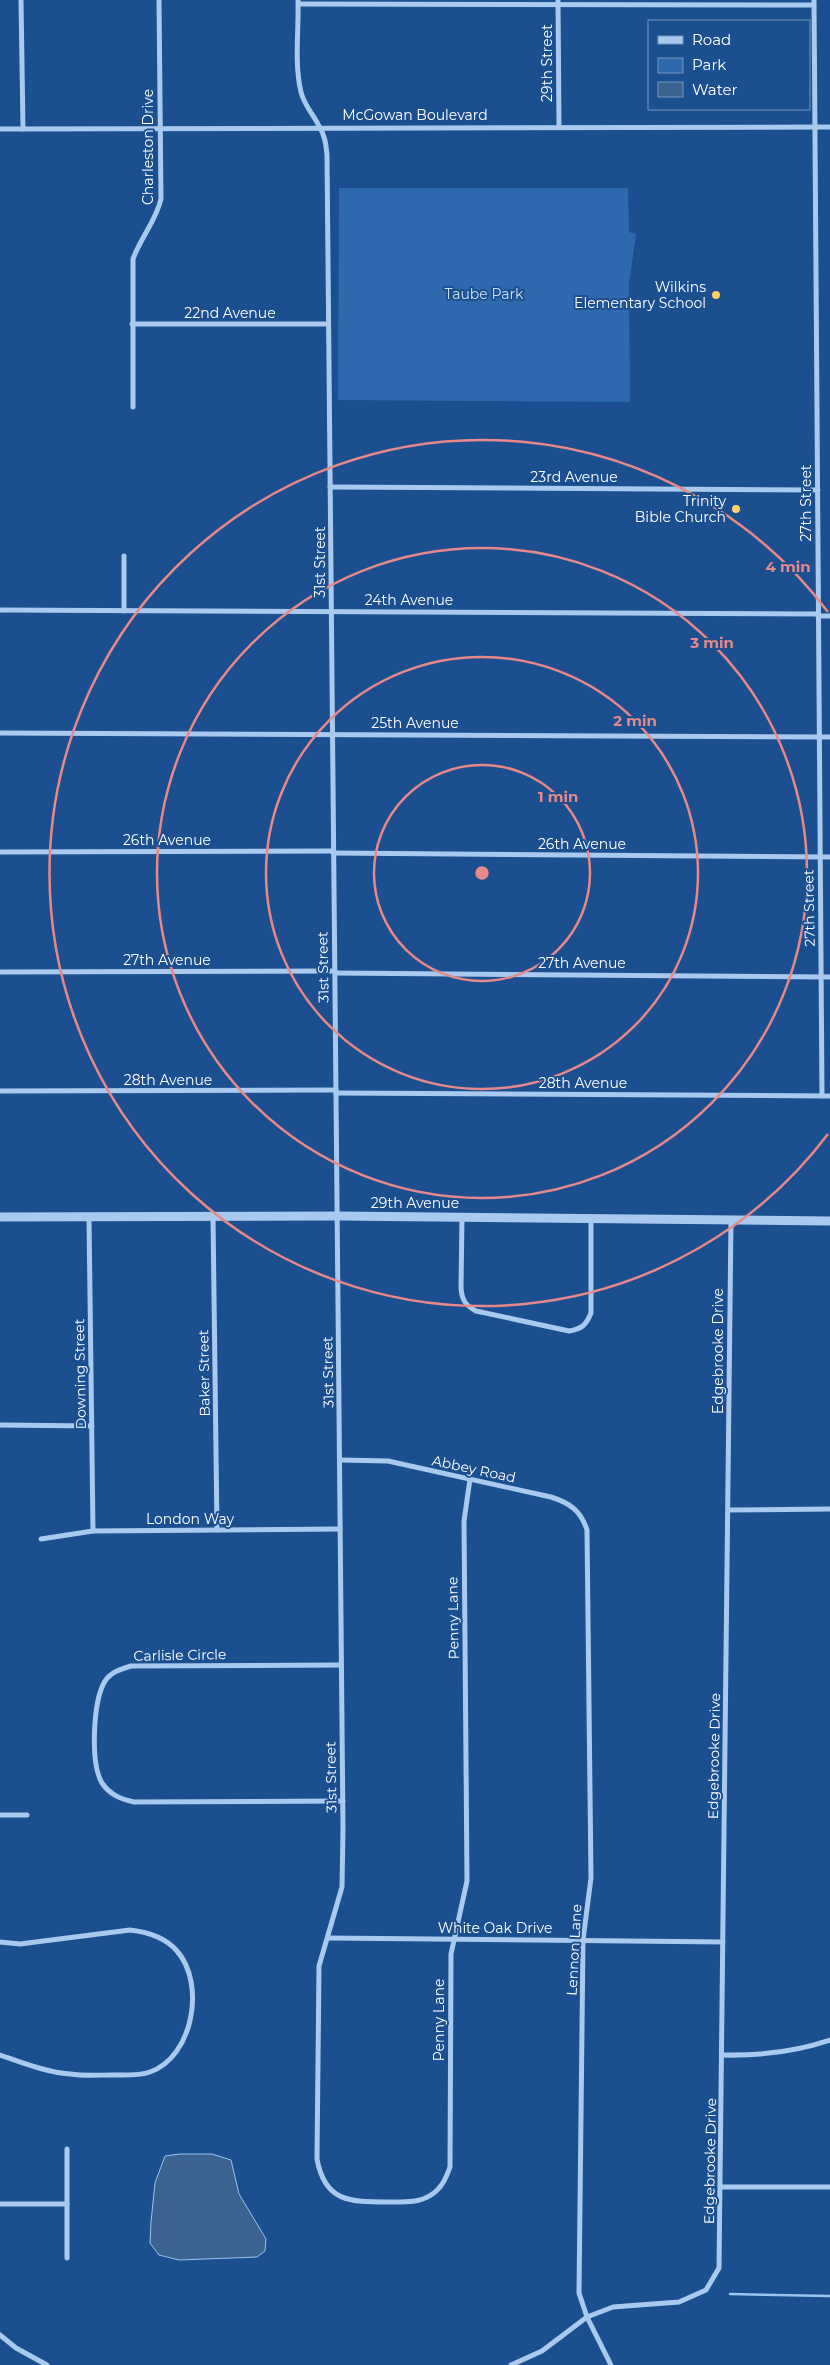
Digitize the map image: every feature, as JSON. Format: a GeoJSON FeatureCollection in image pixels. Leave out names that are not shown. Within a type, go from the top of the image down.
{"type":"FeatureCollection","features":[{"type":"Feature","properties":{"kind":"street"},"geometry":{"type":"LineString","coordinates":[[21,0],[23,128]]}},
{"type":"Feature","properties":{"kind":"street","name":"Charleston Drive"},"geometry":{"type":"LineString","coordinates":[[132,407],[134,259],[139,242],[158,215],[161,200],[159,0]]}},
{"type":"Feature","properties":{"kind":"street"},"geometry":{"type":"LineString","coordinates":[[298,2],[814,2]]}},
{"type":"Feature","properties":{"kind":"street","name":"31st Street"},"geometry":{"type":"LineString","coordinates":[[298,2],[301,93],[308,109],[320,126],[325,140],[327,155],[343,1801],[342,1887],[328,1938]]}},
{"type":"Feature","properties":{"kind":"street","name":"29th Street"},"geometry":{"type":"LineString","coordinates":[[558,2],[559,126]]}},
{"type":"Feature","properties":{"kind":"street","name":"27th Street"},"geometry":{"type":"LineString","coordinates":[[814,2],[822,1096]]}},
{"type":"Feature","properties":{"kind":"street","name":"McGowan Boulevard"},"geometry":{"type":"LineString","coordinates":[[0,128],[284,129],[320,126],[830,127]]}},
{"type":"Feature","properties":{"kind":"street","name":"22nd Avenue"},"geometry":{"type":"LineString","coordinates":[[132,324],[328,324]]}},
{"type":"Feature","properties":{"kind":"street","name":"23rd Avenue"},"geometry":{"type":"LineString","coordinates":[[330,487],[818,490]]}},
{"type":"Feature","properties":{"kind":"street"},"geometry":{"type":"LineString","coordinates":[[124,556],[124,611]]}},
{"type":"Feature","properties":{"kind":"street","name":"24th Avenue"},"geometry":{"type":"LineString","coordinates":[[0,610],[830,616]]}},
{"type":"Feature","properties":{"kind":"street","name":"25th Avenue"},"geometry":{"type":"LineString","coordinates":[[0,733],[830,738]]}},
{"type":"Feature","properties":{"kind":"street","name":"26th Avenue"},"geometry":{"type":"LineString","coordinates":[[0,852],[334,852],[830,857]]}},
{"type":"Feature","properties":{"kind":"street","name":"27th Avenue"},"geometry":{"type":"LineString","coordinates":[[0,972],[335,972],[830,976]]}},
{"type":"Feature","properties":{"kind":"street","name":"28th Avenue"},"geometry":{"type":"LineString","coordinates":[[0,1091],[830,1096]]}},
{"type":"Feature","properties":{"kind":"street","name":"Baker Street"},"geometry":{"type":"LineString","coordinates":[[213,1216],[217,1530]]}},
{"type":"Feature","properties":{"kind":"street","name":"29th Avenue"},"geometry":{"type":"LineString","coordinates":[[0,1217],[338,1216],[830,1221]]}},
{"type":"Feature","properties":{"kind":"street","name":"Downing Street"},"geometry":{"type":"LineString","coordinates":[[90,1217],[93,1530]]}},
{"type":"Feature","properties":{"kind":"street"},"geometry":{"type":"LineString","coordinates":[[462,1217],[461,1288],[462,1298],[467,1306],[476,1311],[570,1331],[580,1329],[587,1323],[591,1313],[591,1218]]}},
{"type":"Feature","properties":{"kind":"street","name":"Edgebrooke Drive"},"geometry":{"type":"LineString","coordinates":[[586,2317],[613,2307],[679,2302],[706,2290],[719,2268],[731,1219]]}},
{"type":"Feature","properties":{"kind":"street"},"geometry":{"type":"LineString","coordinates":[[0,1425],[92,1426]]}},
{"type":"Feature","properties":{"kind":"street","name":"Abbey Road"},"geometry":{"type":"LineString","coordinates":[[340,1460],[388,1461],[566,1502],[576,1509],[588,1530]]}},
{"type":"Feature","properties":{"kind":"street","name":"Penny Lane"},"geometry":{"type":"LineString","coordinates":[[328,1938],[323,1950],[318,1979],[317,2158],[320,2176],[329,2189],[340,2197],[354,2202],[413,2202],[431,2196],[443,2184],[450,2167],[451,1954],[467,1881],[464,1521],[470,1479]]}},
{"type":"Feature","properties":{"kind":"street"},"geometry":{"type":"LineString","coordinates":[[728,1510],[830,1510]]}},
{"type":"Feature","properties":{"kind":"street","name":"London Way"},"geometry":{"type":"LineString","coordinates":[[41,1538],[93,1530],[340,1529]]}},
{"type":"Feature","properties":{"kind":"street","name":"Lennon Lane"},"geometry":{"type":"LineString","coordinates":[[588,1530],[591,1878],[583,1940],[579,2293],[586,2317],[611,2365]]}},
{"type":"Feature","properties":{"kind":"street","name":"Carlisle Circle"},"geometry":{"type":"LineString","coordinates":[[342,1665],[131,1666],[118,1670],[106,1680],[98,1695],[96,1711],[96,1765],[102,1783],[116,1797],[134,1802],[343,1801]]}},
{"type":"Feature","properties":{"kind":"street"},"geometry":{"type":"LineString","coordinates":[[0,1815],[26,1815]]}},
{"type":"Feature","properties":{"kind":"street"},"geometry":{"type":"LineString","coordinates":[[0,1942],[20,1944],[130,1930],[144,1931],[163,1938],[178,1952],[186,1966],[191,1983],[192,2007],[189,2027],[181,2046],[169,2061],[150,2072],[125,2075],[70,2074],[40,2068],[0,2055]]}},
{"type":"Feature","properties":{"kind":"street","name":"White Oak Drive"},"geometry":{"type":"LineString","coordinates":[[328,1938],[723,1942]]}},
{"type":"Feature","properties":{"kind":"street"},"geometry":{"type":"LineString","coordinates":[[722,2055],[771,2055],[809,2047],[830,2040]]}},
{"type":"Feature","properties":{"kind":"street"},"geometry":{"type":"LineString","coordinates":[[67,2149],[67,2258]]}},
{"type":"Feature","properties":{"kind":"street"},"geometry":{"type":"LineString","coordinates":[[721,2187],[830,2187]]}},
{"type":"Feature","properties":{"kind":"street"},"geometry":{"type":"LineString","coordinates":[[0,2204],[67,2204]]}},
{"type":"Feature","properties":{"kind":"street"},"geometry":{"type":"LineString","coordinates":[[511,2365],[542,2351],[586,2317]]}},
{"type":"Feature","properties":{"kind":"street"},"geometry":{"type":"LineString","coordinates":[[0,2335],[16,2348],[47,2365]]}},
{"type":"Feature","properties":{"kind":"green space","name":"Taube Park"},"geometry":{"type":"Polygon","coordinates":[[[339,188],[628,188],[629,232],[636,234],[629,284],[630,402],[338,400],[339,188]]]}},
{"type":"Feature","properties":{"kind":"water"},"geometry":{"type":"Polygon","coordinates":[[[212,2154],[231,2160],[239,2194],[266,2239],[265,2251],[257,2257],[179,2260],[159,2255],[150,2243],[155,2183],[165,2156],[212,2154]]]}},
{"type":"Feature","properties":{"kind":"waterway"},"geometry":{"type":"LineString","coordinates":[[730,2294],[830,2296]]}},
{"type":"Feature","properties":{"kind":"place","name":"Wilkins Elementary School"},"geometry":{"type":"Point","coordinates":[716,295]}},
{"type":"Feature","properties":{"kind":"place","name":"Trinity Bible Church"},"geometry":{"type":"Point","coordinates":[736,509]}}]}
